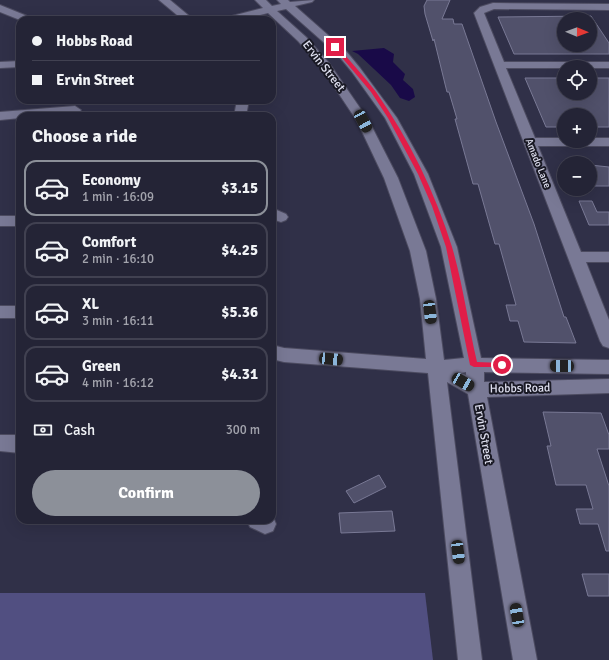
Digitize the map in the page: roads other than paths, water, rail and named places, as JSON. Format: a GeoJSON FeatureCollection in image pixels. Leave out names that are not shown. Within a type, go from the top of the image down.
{"type":"FeatureCollection","features":[{"type":"Feature","properties":{"kind":"street"},"geometry":{"type":"LineString","coordinates":[[164,0],[184,16]]}},
{"type":"Feature","properties":{"kind":"street","name":"Ervin Street"},"geometry":{"type":"LineString","coordinates":[[260,0],[280,5],[342,53],[373,91],[406,144],[434,206],[449,247],[474,365],[476,390],[525,660]]}},
{"type":"Feature","properties":{"kind":"street"},"geometry":{"type":"LineString","coordinates":[[242,16],[280,5],[309,0]]}},
{"type":"Feature","properties":{"kind":"street","name":"Ervin Street"},"geometry":{"type":"LineString","coordinates":[[280,5],[302,39],[325,65],[347,95],[379,150],[418,251],[428,299],[470,660]]}},
{"type":"Feature","properties":{"kind":"street","name":"Amado Lane"},"geometry":{"type":"LineString","coordinates":[[609,7],[493,6],[482,9],[479,14],[577,257],[609,341]]}},
{"type":"Feature","properties":{"kind":"street"},"geometry":{"type":"LineString","coordinates":[[0,8],[19,16]]}},
{"type":"Feature","properties":{"kind":"street"},"geometry":{"type":"LineString","coordinates":[[0,65],[16,64]]}},
{"type":"Feature","properties":{"kind":"street"},"geometry":{"type":"LineString","coordinates":[[500,65],[609,65]]}},
{"type":"Feature","properties":{"kind":"street"},"geometry":{"type":"LineString","coordinates":[[50,112],[75,110]]}},
{"type":"Feature","properties":{"kind":"street"},"geometry":{"type":"LineString","coordinates":[[0,116],[16,115]]}},
{"type":"Feature","properties":{"kind":"street"},"geometry":{"type":"LineString","coordinates":[[530,142],[609,142]]}},
{"type":"Feature","properties":{"kind":"street"},"geometry":{"type":"LineString","coordinates":[[0,221],[16,221]]}},
{"type":"Feature","properties":{"kind":"street"},"geometry":{"type":"LineString","coordinates":[[577,257],[609,257]]}},
{"type":"Feature","properties":{"kind":"street"},"geometry":{"type":"LineString","coordinates":[[0,312],[16,312]]}},
{"type":"Feature","properties":{"kind":"street","name":"Hobbs Road"},"geometry":{"type":"LineString","coordinates":[[276,353],[284,355],[436,367],[474,365],[609,367]]}},
{"type":"Feature","properties":{"kind":"street","name":"Hobbs Road"},"geometry":{"type":"LineString","coordinates":[[436,367],[476,390],[609,386]]}},
{"type":"Feature","properties":{"kind":"street"},"geometry":{"type":"LineString","coordinates":[[0,443],[16,444]]}}]}
